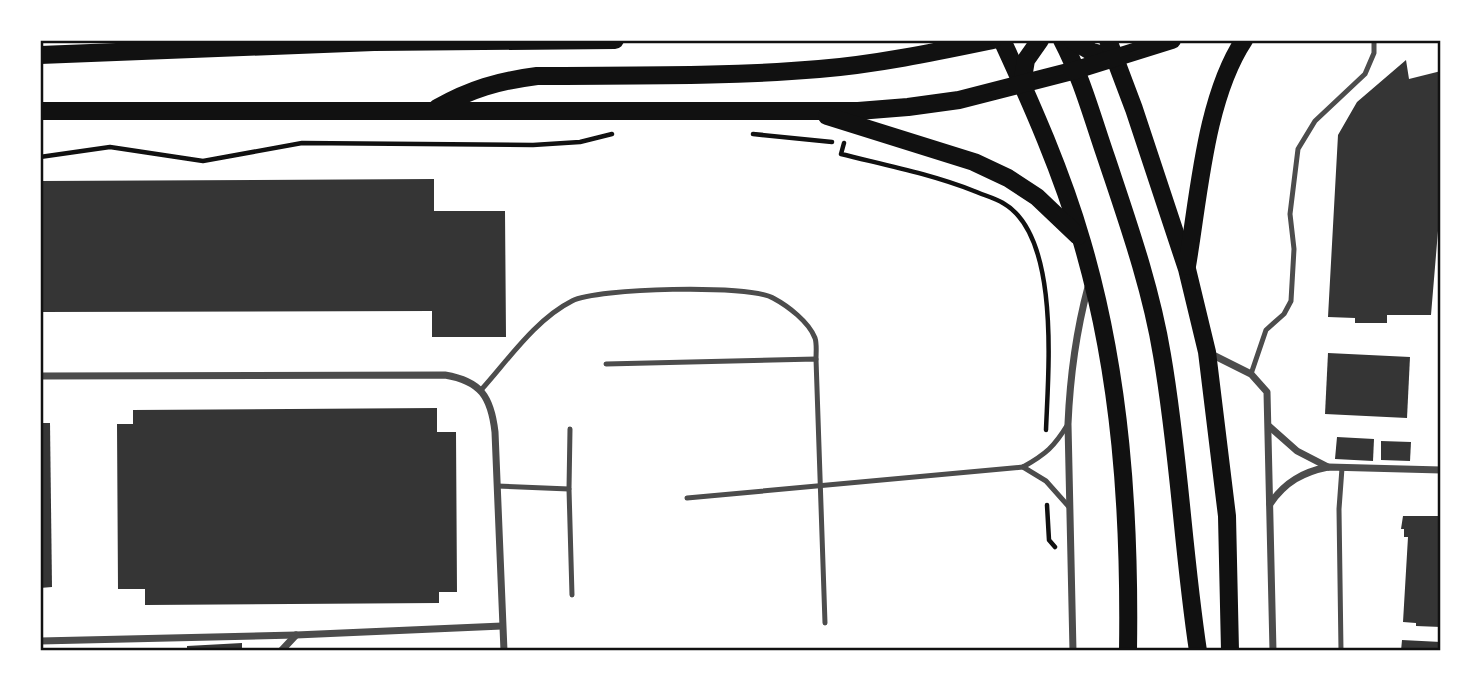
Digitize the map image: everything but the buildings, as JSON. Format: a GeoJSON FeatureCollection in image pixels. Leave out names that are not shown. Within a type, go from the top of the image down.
{"type":"FeatureCollection","features":[{"type":"Feature","properties":{"kind":"main road"},"geometry":{"type":"LineString","coordinates":[[40,46],[49,55],[394,41],[615,40]]}},
{"type":"Feature","properties":{"kind":"main road"},"geometry":{"type":"LineString","coordinates":[[433,109],[466,92],[537,76],[749,74],[821,69],[881,62],[993,40]]}},
{"type":"Feature","properties":{"kind":"main road"},"geometry":{"type":"LineString","coordinates":[[1002,40],[1023,84],[1081,239],[1091,276],[1118,414],[1128,530],[1129,651]]}},
{"type":"Feature","properties":{"kind":"main road"},"geometry":{"type":"LineString","coordinates":[[1023,84],[1026,60],[1040,40]]}},
{"type":"Feature","properties":{"kind":"main road"},"geometry":{"type":"LineString","coordinates":[[1062,40],[1076,70],[1138,257],[1161,351],[1171,414],[1185,561],[1198,651]]}},
{"type":"Feature","properties":{"kind":"main road"},"geometry":{"type":"LineString","coordinates":[[1072,40],[1092,52],[1115,58]]}},
{"type":"Feature","properties":{"kind":"main road"},"geometry":{"type":"LineString","coordinates":[[1108,40],[1186,270],[1207,352],[1227,516],[1230,651]]}},
{"type":"Feature","properties":{"kind":"main road"},"geometry":{"type":"LineString","coordinates":[[40,111],[858,111],[959,100],[1076,70],[1172,40]]}},
{"type":"Feature","properties":{"kind":"main road"},"geometry":{"type":"LineString","coordinates":[[1186,270],[1214,110],[1230,62],[1244,40]]}},
{"type":"Feature","properties":{"kind":"main road"},"geometry":{"type":"LineString","coordinates":[[807,110],[965,159],[997,172],[1037,197],[1081,239]]}},
{"type":"Feature","properties":{"kind":"street"},"geometry":{"type":"LineString","coordinates":[[1073,651],[1068,424],[1074,353],[1091,276]]}},
{"type":"Feature","properties":{"kind":"street"},"geometry":{"type":"LineString","coordinates":[[1207,352],[1251,374],[1267,392],[1273,651]]}},
{"type":"Feature","properties":{"kind":"street"},"geometry":{"type":"LineString","coordinates":[[40,376],[445,375],[464,378],[481,390],[492,408],[504,651]]}},
{"type":"Feature","properties":{"kind":"street"},"geometry":{"type":"LineString","coordinates":[[1269,427],[1297,451],[1328,467]]}},
{"type":"Feature","properties":{"kind":"street"},"geometry":{"type":"LineString","coordinates":[[1270,504],[1278,493],[1299,476],[1328,467],[1441,470]]}},
{"type":"Feature","properties":{"kind":"street"},"geometry":{"type":"LineString","coordinates":[[40,640],[296,635],[502,626]]}},
{"type":"Feature","properties":{"kind":"street"},"geometry":{"type":"LineString","coordinates":[[281,651],[296,635]]}},
{"type":"Feature","properties":{"kind":"lane"},"geometry":{"type":"LineString","coordinates":[[1251,374],[1266,330],[1284,314],[1291,301],[1294,249],[1290,214],[1298,149],[1315,121],[1365,74],[1374,53],[1374,40]]}},
{"type":"Feature","properties":{"kind":"lane"},"geometry":{"type":"LineString","coordinates":[[481,390],[530,335],[556,310],[575,299],[601,293],[691,290],[760,293],[772,298],[810,329],[816,341],[825,623]]}},
{"type":"Feature","properties":{"kind":"lane"},"geometry":{"type":"LineString","coordinates":[[606,364],[817,359]]}},
{"type":"Feature","properties":{"kind":"lane"},"geometry":{"type":"LineString","coordinates":[[687,498],[1023,467],[1046,454],[1068,424]]}},
{"type":"Feature","properties":{"kind":"lane"},"geometry":{"type":"LineString","coordinates":[[570,429],[572,595]]}},
{"type":"Feature","properties":{"kind":"lane"},"geometry":{"type":"LineString","coordinates":[[1023,467],[1046,481],[1071,509]]}},
{"type":"Feature","properties":{"kind":"lane"},"geometry":{"type":"LineString","coordinates":[[1341,651],[1339,509],[1342,468]]}},
{"type":"Feature","properties":{"kind":"lane"},"geometry":{"type":"LineString","coordinates":[[497,486],[569,489]]}},
{"type":"Feature","properties":{"kind":"path"},"geometry":{"type":"LineString","coordinates":[[40,158],[110,147],[203,161],[302,143],[533,145],[580,142],[614,133]]}},
{"type":"Feature","properties":{"kind":"path"},"geometry":{"type":"LineString","coordinates":[[744,134],[844,143],[841,154],[928,175],[967,189],[1005,204],[1022,219],[1037,250],[1046,294],[1046,454]]}},
{"type":"Feature","properties":{"kind":"path"},"geometry":{"type":"LineString","coordinates":[[1046,481],[1049,540],[1072,565]]}}]}
